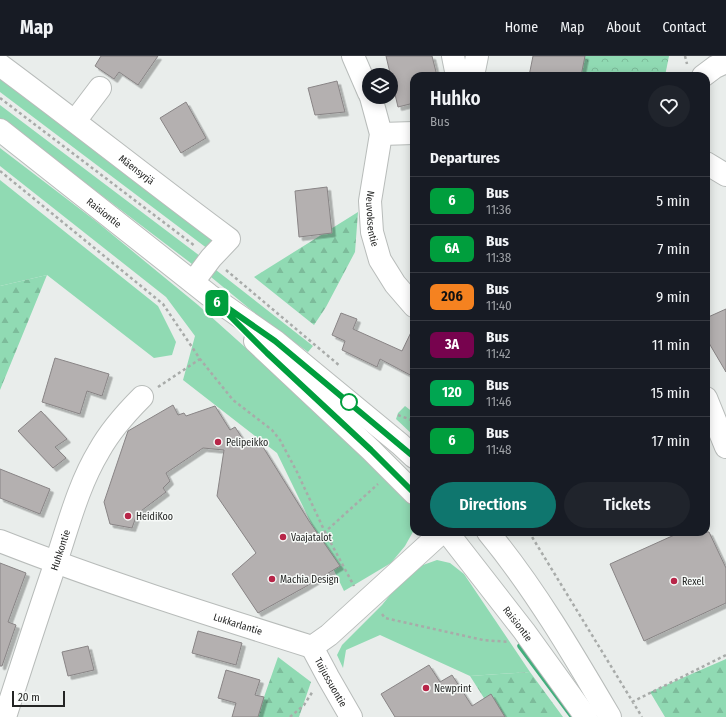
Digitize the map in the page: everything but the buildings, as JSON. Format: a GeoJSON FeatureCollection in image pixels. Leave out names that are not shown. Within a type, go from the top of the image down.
{"type":"FeatureCollection","features":[{"type":"Feature","properties":{"kind":"street"},"geometry":{"type":"LineString","coordinates":[[353,56],[362,77]]}},
{"type":"Feature","properties":{"kind":"street"},"geometry":{"type":"LineString","coordinates":[[453,56],[456,72]]}},
{"type":"Feature","properties":{"kind":"street"},"geometry":{"type":"LineString","coordinates":[[474,72],[476,56]]}},
{"type":"Feature","properties":{"kind":"street","name":"Mäensyrjä"},"geometry":{"type":"LineString","coordinates":[[0,65],[229,239],[211,258],[201,288]]}},
{"type":"Feature","properties":{"kind":"street"},"geometry":{"type":"LineString","coordinates":[[75,121],[100,88]]}},
{"type":"Feature","properties":{"kind":"street","name":"Neuvoksentie"},"geometry":{"type":"LineString","coordinates":[[373,104],[381,134],[370,201],[372,232],[380,260],[395,284],[410,301]]}},
{"type":"Feature","properties":{"kind":"street","name":"Raisiontie"},"geometry":{"type":"LineString","coordinates":[[0,130],[201,288],[275,341],[410,453]]}},
{"type":"Feature","properties":{"kind":"street"},"geometry":{"type":"LineString","coordinates":[[381,134],[410,133]]}},
{"type":"Feature","properties":{"kind":"street"},"geometry":{"type":"LineString","coordinates":[[710,165],[726,174]]}},
{"type":"Feature","properties":{"kind":"street","name":"Raisiontie"},"geometry":{"type":"LineString","coordinates":[[201,288],[410,489]]}},
{"type":"Feature","properties":{"kind":"street","name":"Huhkontie"},"geometry":{"type":"LineString","coordinates":[[4,717],[84,482],[98,452],[127,412],[142,397]]}},
{"type":"Feature","properties":{"kind":"street"},"geometry":{"type":"LineString","coordinates":[[710,408],[726,447]]}},
{"type":"Feature","properties":{"kind":"street"},"geometry":{"type":"LineString","coordinates":[[312,647],[329,635],[438,536]]}},
{"type":"Feature","properties":{"kind":"street","name":"Raisiontie"},"geometry":{"type":"LineString","coordinates":[[450,536],[524,631],[586,717]]}},
{"type":"Feature","properties":{"kind":"street"},"geometry":{"type":"LineString","coordinates":[[491,536],[523,578],[583,671],[610,717]]}},
{"type":"Feature","properties":{"kind":"street","name":"Lukkarlantie"},"geometry":{"type":"LineString","coordinates":[[0,541],[56,563],[204,613],[312,647]]}},
{"type":"Feature","properties":{"kind":"street","name":"Tuijussuontie"},"geometry":{"type":"LineString","coordinates":[[312,647],[351,717]]}},
{"type":"Feature","properties":{"kind":"path"},"geometry":{"type":"LineString","coordinates":[[0,171],[163,304],[200,359],[233,400],[272,430],[280,440],[297,472],[325,532],[355,587],[386,618],[483,640],[513,642]]}},
{"type":"Feature","properties":{"kind":"path"},"geometry":{"type":"LineString","coordinates":[[142,397],[200,359]]}},
{"type":"Feature","properties":{"kind":"path"},"geometry":{"type":"LineString","coordinates":[[325,532],[382,480]]}},
{"type":"Feature","properties":{"kind":"path"},"geometry":{"type":"LineString","coordinates":[[531,536],[642,717]]}},
{"type":"Feature","properties":{"kind":"path"},"geometry":{"type":"LineString","coordinates":[[632,702],[726,655]]}},
{"type":"Feature","properties":{"kind":"path"},"geometry":{"type":"LineString","coordinates":[[290,717],[304,705],[324,669]]}},
{"type":"Feature","properties":{"kind":"green space"},"geometry":{"type":"Polygon","coordinates":[[[582,56],[669,56],[666,72],[579,72],[582,56]]]}},
{"type":"Feature","properties":{"kind":"green space"},"geometry":{"type":"Polygon","coordinates":[[[0,68],[221,239],[208,249],[0,92],[0,68]]]}},
{"type":"Feature","properties":{"kind":"green space"},"geometry":{"type":"Polygon","coordinates":[[[0,105],[200,256],[195,264],[192,264],[0,118],[0,105]]]}},
{"type":"Feature","properties":{"kind":"green space"},"geometry":{"type":"Polygon","coordinates":[[[0,148],[97,222],[198,305],[374,463],[410,499],[411,536],[405,546],[391,563],[344,591],[277,453],[183,380],[195,336],[166,297],[0,166],[0,148]]]}},
{"type":"Feature","properties":{"kind":"green space"},"geometry":{"type":"Polygon","coordinates":[[[0,180],[158,306],[176,342],[172,355],[154,358],[47,275],[0,286],[0,180]]]}},
{"type":"Feature","properties":{"kind":"green space"},"geometry":{"type":"Polygon","coordinates":[[[358,212],[355,252],[326,307],[314,325],[254,277],[358,212]]]}},
{"type":"Feature","properties":{"kind":"green space"},"geometry":{"type":"Polygon","coordinates":[[[216,270],[313,346],[308,352],[262,319],[211,277],[216,270]]]}},
{"type":"Feature","properties":{"kind":"green space"},"geometry":{"type":"Polygon","coordinates":[[[47,275],[0,390],[0,286],[47,275]]]}},
{"type":"Feature","properties":{"kind":"green space"},"geometry":{"type":"Polygon","coordinates":[[[405,406],[410,410],[410,432],[396,419],[398,413],[405,406]]]}},
{"type":"Feature","properties":{"kind":"green space"},"geometry":{"type":"Polygon","coordinates":[[[437,560],[450,563],[464,574],[530,672],[470,676],[380,635],[346,650],[343,668],[337,655],[342,645],[382,605],[399,584],[423,565],[437,560]]]}},
{"type":"Feature","properties":{"kind":"green space"},"geometry":{"type":"Polygon","coordinates":[[[278,657],[311,682],[299,717],[257,717],[278,657]]]}},
{"type":"Feature","properties":{"kind":"green space"},"geometry":{"type":"Polygon","coordinates":[[[726,659],[726,717],[665,717],[650,692],[726,659]]]}},
{"type":"Feature","properties":{"kind":"green space"},"geometry":{"type":"Polygon","coordinates":[[[530,672],[563,717],[496,717],[470,676],[530,672]]]}},
{"type":"Feature","properties":{"kind":"waterway"},"geometry":{"type":"LineString","coordinates":[[520,646],[572,716]]}},
{"type":"Feature","properties":{"kind":"bus line","name":"6"},"geometry":{"type":"LineString","coordinates":[[410,453],[275,341],[209,295],[267,353],[371,450],[410,489]]}},
{"type":"Feature","properties":{"kind":"place","name":"Pelipeikko"},"geometry":{"type":"Point","coordinates":[218,442]}},
{"type":"Feature","properties":{"kind":"place","name":"HeidiKoo"},"geometry":{"type":"Point","coordinates":[128,516]}},
{"type":"Feature","properties":{"kind":"place","name":"Vaajatalot"},"geometry":{"type":"Point","coordinates":[283,537]}},
{"type":"Feature","properties":{"kind":"place","name":"Machia Design"},"geometry":{"type":"Point","coordinates":[272,579]}},
{"type":"Feature","properties":{"kind":"place","name":"Rexel"},"geometry":{"type":"Point","coordinates":[674,581]}},
{"type":"Feature","properties":{"kind":"place","name":"Newprint"},"geometry":{"type":"Point","coordinates":[426,688]}}]}
